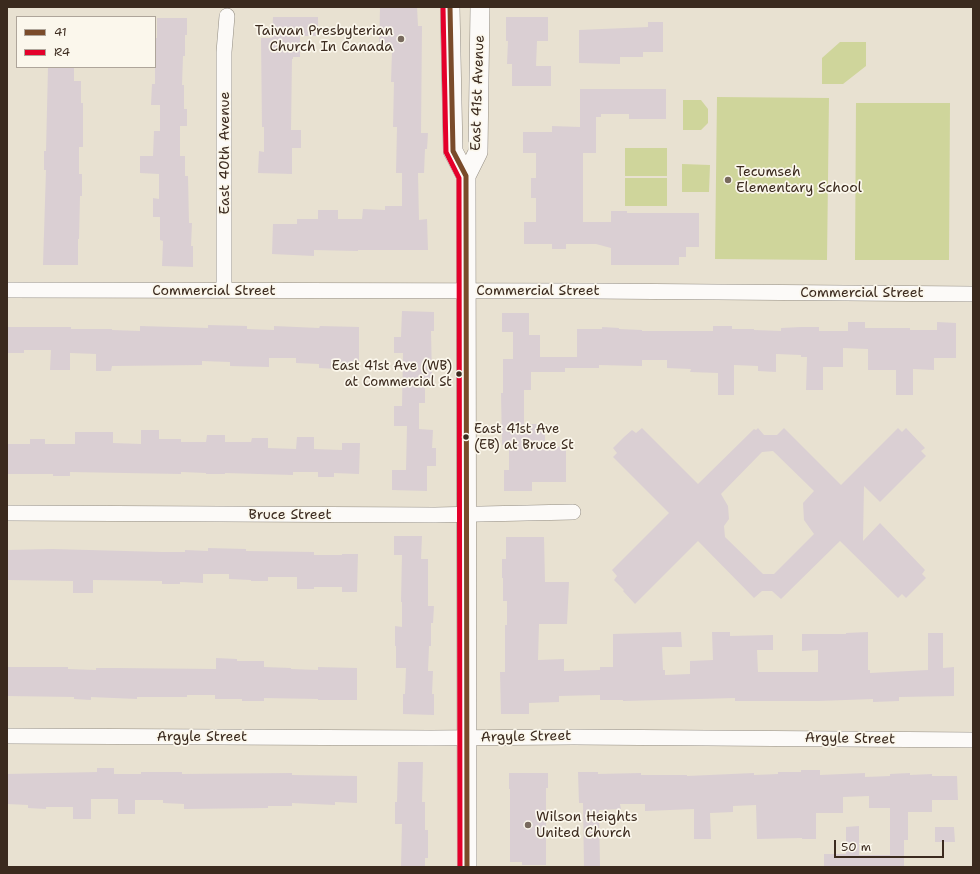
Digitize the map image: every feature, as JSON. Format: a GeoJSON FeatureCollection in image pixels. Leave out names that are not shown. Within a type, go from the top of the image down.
{"type":"FeatureCollection","features":[{"type":"Feature","properties":{"kind":"main road","name":"East 41st Avenue"},"geometry":{"type":"LineString","coordinates":[[450,7],[453,151],[466,176]]}},
{"type":"Feature","properties":{"kind":"main road","name":"East 41st Avenue"},"geometry":{"type":"LineString","coordinates":[[467,867],[466,176],[478,152],[480,7]]}},
{"type":"Feature","properties":{"kind":"street","name":"East 40th Avenue"},"geometry":{"type":"LineString","coordinates":[[224,291],[224,52],[226,16]]}},
{"type":"Feature","properties":{"kind":"street","name":"Commercial Street"},"geometry":{"type":"LineString","coordinates":[[7,290],[973,294]]}},
{"type":"Feature","properties":{"kind":"street","name":"Bruce Street"},"geometry":{"type":"LineString","coordinates":[[7,513],[364,515],[573,512]]}},
{"type":"Feature","properties":{"kind":"street","name":"Argyle Street"},"geometry":{"type":"LineString","coordinates":[[7,736],[466,738],[574,736],[973,740]]}},
{"type":"Feature","properties":{"kind":"green space"},"geometry":{"type":"Polygon","coordinates":[[[840,42],[866,42],[866,66],[843,84],[822,84],[822,58],[840,42]]]}},
{"type":"Feature","properties":{"kind":"green space"},"geometry":{"type":"Polygon","coordinates":[[[717,97],[829,98],[827,260],[715,259],[717,97]]]}},
{"type":"Feature","properties":{"kind":"green space"},"geometry":{"type":"Polygon","coordinates":[[[683,100],[701,100],[708,109],[708,123],[701,130],[683,130],[683,100]]]}},
{"type":"Feature","properties":{"kind":"green space"},"geometry":{"type":"Polygon","coordinates":[[[856,103],[950,103],[949,260],[855,260],[856,103]]]}},
{"type":"Feature","properties":{"kind":"green space"},"geometry":{"type":"Polygon","coordinates":[[[625,148],[667,148],[667,176],[625,176],[625,148]]]}},
{"type":"Feature","properties":{"kind":"green space"},"geometry":{"type":"Polygon","coordinates":[[[682,164],[710,165],[709,192],[682,192],[682,164]]]}},
{"type":"Feature","properties":{"kind":"green space"},"geometry":{"type":"Polygon","coordinates":[[[625,178],[667,178],[667,206],[625,206],[625,178]]]}},
{"type":"Feature","properties":{"kind":"building"},"geometry":{"type":"Polygon","coordinates":[[[380,7],[417,7],[418,26],[422,26],[421,133],[428,133],[427,149],[425,149],[424,173],[418,173],[419,220],[427,219],[428,250],[314,250],[314,256],[272,254],[273,224],[297,224],[297,219],[318,219],[318,210],[338,210],[338,219],[362,219],[363,209],[385,210],[385,206],[402,206],[402,173],[396,173],[397,127],[393,127],[394,82],[391,82],[392,52],[379,52],[380,7]]]}},
{"type":"Feature","properties":{"kind":"building"},"geometry":{"type":"Polygon","coordinates":[[[273,17],[318,17],[318,36],[300,36],[300,57],[293,57],[292,59],[291,130],[301,130],[301,148],[292,148],[292,174],[258,173],[259,151],[264,152],[264,127],[262,127],[261,38],[272,38],[273,17]]]}},
{"type":"Feature","properties":{"kind":"building"},"geometry":{"type":"Polygon","coordinates":[[[506,17],[548,17],[548,41],[537,41],[536,66],[551,66],[551,86],[512,86],[512,64],[507,64],[508,41],[506,41],[506,17]]]}},
{"type":"Feature","properties":{"kind":"building"},"geometry":{"type":"Polygon","coordinates":[[[157,18],[187,18],[187,35],[185,35],[185,56],[183,56],[182,85],[184,85],[184,109],[187,109],[187,126],[180,126],[180,156],[185,156],[185,176],[188,176],[189,223],[192,223],[191,246],[193,246],[193,267],[162,266],[163,241],[160,240],[160,217],[153,217],[153,198],[159,199],[159,174],[140,173],[140,156],[153,156],[154,131],[160,131],[160,105],[151,105],[152,84],[155,84],[157,18]]]}},
{"type":"Feature","properties":{"kind":"building"},"geometry":{"type":"Polygon","coordinates":[[[648,22],[663,22],[663,52],[643,52],[643,57],[620,57],[620,64],[579,63],[579,30],[648,27],[648,22]]]}},
{"type":"Feature","properties":{"kind":"building"},"geometry":{"type":"Polygon","coordinates":[[[48,68],[74,68],[74,81],[81,81],[81,103],[83,103],[83,147],[79,147],[79,174],[82,174],[82,196],[80,196],[78,265],[43,265],[46,170],[44,170],[44,151],[46,151],[48,68]]]}},
{"type":"Feature","properties":{"kind":"building"},"geometry":{"type":"Polygon","coordinates":[[[580,89],[666,89],[666,119],[629,119],[629,114],[601,114],[601,117],[596,117],[596,153],[583,153],[583,222],[611,222],[611,211],[627,211],[627,213],[699,213],[699,247],[686,247],[686,257],[679,257],[679,265],[611,265],[611,248],[596,244],[566,244],[566,249],[552,249],[552,244],[524,244],[524,222],[536,222],[536,198],[531,198],[531,178],[536,178],[536,153],[523,153],[523,132],[552,132],[552,126],[580,127],[580,89]]]}},
{"type":"Feature","properties":{"kind":"building"},"geometry":{"type":"Polygon","coordinates":[[[402,311],[434,312],[434,331],[431,331],[432,378],[425,378],[425,403],[419,403],[419,429],[433,430],[432,448],[436,448],[436,466],[427,466],[427,491],[392,490],[392,470],[406,470],[407,426],[394,426],[394,406],[402,406],[403,353],[394,353],[394,337],[401,337],[402,311]]]}},
{"type":"Feature","properties":{"kind":"building"},"geometry":{"type":"Polygon","coordinates":[[[502,313],[529,313],[529,335],[540,335],[540,357],[577,357],[577,329],[602,329],[602,327],[642,331],[713,331],[713,326],[732,326],[732,329],[754,330],[781,331],[781,328],[819,327],[819,331],[848,331],[848,322],[865,322],[865,328],[910,328],[910,330],[937,330],[937,322],[956,323],[956,358],[934,358],[934,370],[913,369],[913,395],[896,395],[896,370],[868,370],[868,349],[843,348],[843,367],[823,367],[823,390],[806,390],[807,357],[801,357],[801,355],[776,354],[776,372],[758,371],[758,366],[734,365],[734,395],[718,395],[718,373],[690,372],[691,369],[667,368],[667,360],[642,360],[642,366],[599,365],[599,368],[565,368],[565,372],[531,372],[531,390],[524,390],[524,424],[545,424],[545,446],[566,447],[566,482],[532,482],[532,491],[504,491],[504,470],[509,470],[509,445],[502,445],[501,393],[503,393],[503,359],[513,359],[513,332],[502,332],[502,313]]]}},
{"type":"Feature","properties":{"kind":"building"},"geometry":{"type":"Polygon","coordinates":[[[208,325],[247,326],[247,329],[274,330],[274,326],[319,328],[320,326],[359,327],[359,365],[337,364],[337,369],[319,368],[319,364],[296,363],[296,358],[269,358],[269,367],[230,366],[230,362],[202,361],[202,365],[112,366],[111,371],[96,371],[96,354],[70,353],[70,370],[50,370],[51,350],[24,350],[24,353],[8,353],[8,327],[71,327],[71,329],[140,331],[140,326],[208,328],[208,325]]]}},
{"type":"Feature","properties":{"kind":"building"},"geometry":{"type":"Polygon","coordinates":[[[642,428],[698,484],[754,429],[756,430],[758,428],[764,435],[777,435],[784,428],[841,485],[898,428],[902,432],[906,428],[925,448],[921,451],[926,456],[880,502],[864,486],[863,541],[880,523],[925,570],[922,574],[926,578],[906,598],[902,594],[898,598],[840,541],[781,599],[772,591],[762,591],[754,598],[698,541],[635,604],[614,580],[617,576],[612,570],[669,513],[613,457],[617,453],[613,448],[632,430],[636,433],[642,428]],[[773,451],[762,452],[721,494],[728,506],[729,519],[724,526],[725,537],[763,574],[774,574],[814,534],[804,520],[803,503],[814,491],[773,451]]]}},
{"type":"Feature","properties":{"kind":"building"},"geometry":{"type":"Polygon","coordinates":[[[141,430],[159,430],[159,439],[181,439],[181,442],[206,442],[207,435],[225,435],[225,442],[251,442],[252,438],[268,438],[268,448],[296,449],[297,437],[314,437],[314,449],[342,450],[342,443],[360,443],[359,474],[334,473],[334,477],[318,477],[318,472],[293,472],[293,475],[225,473],[206,474],[181,472],[181,474],[70,472],[70,476],[53,476],[53,474],[7,474],[7,444],[30,444],[30,439],[45,439],[45,444],[75,444],[75,432],[113,432],[113,443],[141,444],[141,430]]]}},
{"type":"Feature","properties":{"kind":"building"},"geometry":{"type":"Polygon","coordinates":[[[394,536],[422,536],[421,559],[428,559],[428,606],[434,606],[433,623],[431,623],[431,646],[429,646],[428,671],[433,671],[432,694],[434,694],[434,715],[403,714],[403,694],[405,694],[406,668],[396,668],[395,646],[395,626],[402,627],[402,555],[394,555],[394,536]]]}},
{"type":"Feature","properties":{"kind":"building"},"geometry":{"type":"Polygon","coordinates":[[[506,537],[544,537],[545,582],[569,582],[567,624],[539,624],[538,660],[564,659],[564,671],[600,670],[600,667],[613,667],[613,634],[681,632],[682,647],[662,647],[663,670],[665,670],[665,675],[690,674],[690,661],[713,660],[712,632],[730,632],[730,636],[773,635],[773,650],[757,650],[758,672],[818,672],[818,650],[802,651],[802,634],[846,634],[868,632],[868,670],[870,670],[870,673],[928,670],[928,633],[943,633],[943,668],[954,667],[954,696],[899,697],[899,701],[873,702],[873,699],[818,701],[735,701],[735,698],[623,701],[600,700],[600,695],[559,696],[559,702],[529,703],[529,714],[501,714],[500,672],[505,672],[505,625],[507,625],[507,601],[503,601],[502,578],[502,559],[506,559],[506,537]]]}},
{"type":"Feature","properties":{"kind":"building"},"geometry":{"type":"Polygon","coordinates":[[[208,548],[246,549],[246,551],[314,552],[314,555],[358,554],[357,592],[342,592],[342,587],[314,587],[314,589],[297,589],[297,577],[268,577],[268,581],[251,581],[229,579],[229,574],[203,574],[203,583],[180,582],[180,584],[162,584],[162,581],[93,580],[93,593],[73,593],[73,581],[7,580],[7,550],[52,549],[185,552],[185,550],[208,551],[208,548]]]}},
{"type":"Feature","properties":{"kind":"building"},"geometry":{"type":"Polygon","coordinates":[[[216,658],[237,659],[237,661],[264,661],[264,667],[291,669],[318,670],[318,667],[357,668],[357,700],[264,698],[264,701],[242,701],[242,699],[215,699],[215,695],[187,695],[187,697],[137,697],[137,699],[91,697],[91,700],[74,699],[74,697],[8,696],[8,667],[68,667],[68,669],[96,670],[96,668],[216,669],[216,658]]]}},
{"type":"Feature","properties":{"kind":"building"},"geometry":{"type":"Polygon","coordinates":[[[398,762],[423,762],[422,802],[425,802],[425,830],[428,830],[428,858],[425,858],[425,867],[401,867],[402,824],[395,824],[398,762]]]}},
{"type":"Feature","properties":{"kind":"building"},"geometry":{"type":"Polygon","coordinates":[[[97,768],[114,768],[114,774],[141,774],[141,772],[182,772],[182,774],[292,773],[292,775],[357,776],[357,803],[335,802],[335,805],[292,803],[292,806],[268,806],[268,808],[184,809],[184,804],[163,803],[163,800],[135,800],[135,814],[118,814],[118,799],[91,799],[91,819],[73,819],[73,807],[46,807],[46,809],[28,808],[28,805],[7,804],[7,774],[97,772],[97,768]]]}},
{"type":"Feature","properties":{"kind":"building"},"geometry":{"type":"Polygon","coordinates":[[[801,770],[820,770],[820,775],[865,773],[865,777],[890,776],[890,774],[910,773],[910,775],[932,774],[932,776],[957,776],[958,800],[932,800],[932,812],[908,812],[908,840],[904,840],[904,867],[824,867],[824,854],[846,854],[846,827],[859,826],[859,855],[890,855],[890,808],[869,808],[869,796],[843,797],[843,813],[816,813],[816,839],[757,839],[756,805],[733,806],[733,812],[710,813],[711,839],[694,839],[694,809],[645,811],[645,804],[620,804],[621,809],[599,810],[600,867],[584,867],[583,803],[579,803],[578,772],[598,772],[598,774],[641,773],[641,775],[687,776],[754,773],[754,775],[778,774],[778,772],[801,772],[801,770]]]}},
{"type":"Feature","properties":{"kind":"building","name":"Wilson Heights United Church"},"geometry":{"type":"Polygon","coordinates":[[[509,773],[548,773],[548,788],[546,788],[546,865],[522,865],[522,862],[510,862],[509,773]]]}},
{"type":"Feature","properties":{"kind":"building"},"geometry":{"type":"Polygon","coordinates":[[[935,827],[954,827],[955,842],[935,842],[935,827]]]}},
{"type":"Feature","properties":{"kind":"transit line","name":"R4"},"geometry":{"type":"LineString","coordinates":[[443,7],[446,152],[459,178],[460,867]]}},
{"type":"Feature","properties":{"kind":"transit line","name":"41"},"geometry":{"type":"LineString","coordinates":[[450,7],[453,151],[466,176],[467,867]]}},
{"type":"Feature","properties":{"kind":"place","name":"Taiwan Presbyterian Church In Canada"},"geometry":{"type":"Point","coordinates":[401,39]}},
{"type":"Feature","properties":{"kind":"place","name":"Tecumseh Elementary School"},"geometry":{"type":"Point","coordinates":[728,180]}},
{"type":"Feature","properties":{"kind":"place","name":"East 41st Ave (WB) at Commercial St"},"geometry":{"type":"Point","coordinates":[459,374]}},
{"type":"Feature","properties":{"kind":"place","name":"East 41st Ave (EB) at Bruce St"},"geometry":{"type":"Point","coordinates":[466,437]}},
{"type":"Feature","properties":{"kind":"place","name":"Wilson Heights United Church"},"geometry":{"type":"Point","coordinates":[528,825]}}]}
